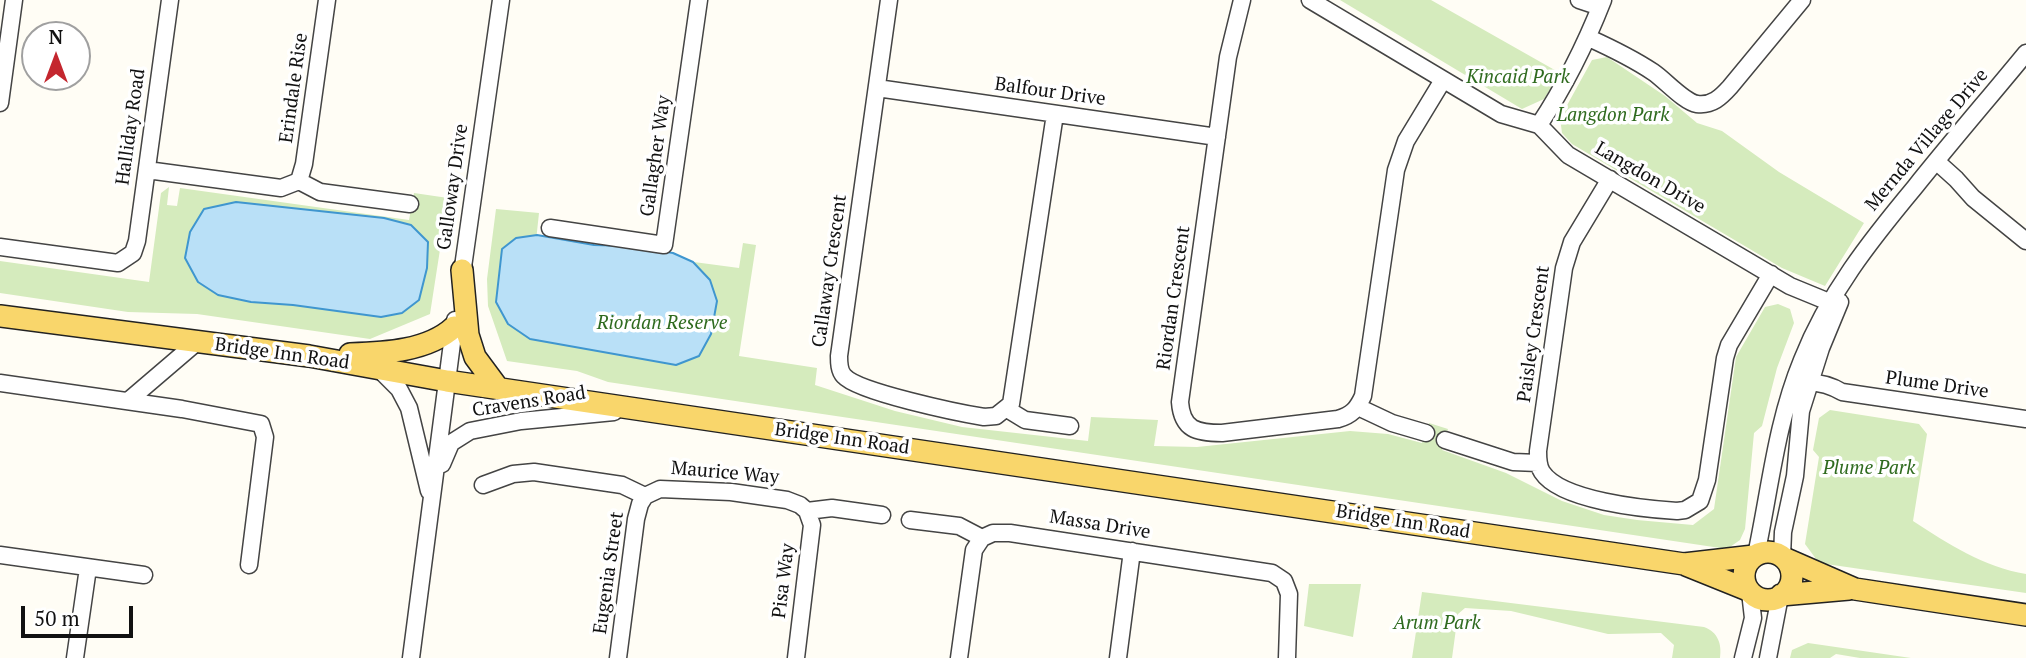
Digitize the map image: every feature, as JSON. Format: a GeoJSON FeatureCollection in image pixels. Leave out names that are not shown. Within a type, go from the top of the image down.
{"type":"FeatureCollection","features":[{"type":"Feature","properties":{"kind":"main road"},"geometry":{"type":"LineString","coordinates":[[462,270],[468,335],[475,357],[498,388]]}},
{"type":"Feature","properties":{"kind":"main road","name":"Bridge Inn Road"},"geometry":{"type":"LineString","coordinates":[[0,316],[309,356],[447,381],[1684,564],[1749,591]]}},
{"type":"Feature","properties":{"kind":"main road"},"geometry":{"type":"LineString","coordinates":[[309,356],[380,353],[437,341],[454,327]]}},
{"type":"Feature","properties":{"kind":"main road"},"geometry":{"type":"LineString","coordinates":[[1855,589],[1769,552],[1749,561],[1744,576],[1749,591],[1764,599],[1855,589],[2026,615]]}},
{"type":"Feature","properties":{"kind":"main road","name":"Bridge Inn Road"},"geometry":{"type":"LineString","coordinates":[[1684,564],[1755,556]]}},
{"type":"Feature","properties":{"kind":"main road"},"geometry":{"type":"LineString","coordinates":[[1781,596],[1787,590],[1791,577],[1788,563],[1783,557]]}},
{"type":"Feature","properties":{"kind":"street"},"geometry":{"type":"LineString","coordinates":[[0,103],[14,0]]}},
{"type":"Feature","properties":{"kind":"street","name":"Halliday Road"},"geometry":{"type":"LineString","coordinates":[[0,247],[118,263],[129,257],[136,247],[170,0]]}},
{"type":"Feature","properties":{"kind":"street","name":"Erindale Rise"},"geometry":{"type":"LineString","coordinates":[[299,181],[304,164],[327,0]]}},
{"type":"Feature","properties":{"kind":"street","name":"Galloway Drive"},"geometry":{"type":"LineString","coordinates":[[447,381],[501,0]]}},
{"type":"Feature","properties":{"kind":"street","name":"Gallagher Way"},"geometry":{"type":"LineString","coordinates":[[550,228],[664,244],[698,0]]}},
{"type":"Feature","properties":{"kind":"street","name":"Callaway Crescent"},"geometry":{"type":"LineString","coordinates":[[889,0],[839,365],[844,376],[875,391],[984,417],[996,416],[1007,409]]}},
{"type":"Feature","properties":{"kind":"street","name":"Riordan Crescent"},"geometry":{"type":"LineString","coordinates":[[1242,0],[1231,43],[1217,137],[1180,402],[1181,413],[1186,425],[1207,433],[1222,433],[1338,419],[1351,415],[1358,407]]}},
{"type":"Feature","properties":{"kind":"street","name":"Langdon Drive"},"geometry":{"type":"LineString","coordinates":[[1310,0],[1501,114],[1539,125],[1568,155],[1771,274],[1790,286],[1803,299],[1830,308]]}},
{"type":"Feature","properties":{"kind":"street"},"geometry":{"type":"LineString","coordinates":[[1539,125],[1567,81],[1589,38],[1601,3],[1579,0]]}},
{"type":"Feature","properties":{"kind":"street"},"geometry":{"type":"LineString","coordinates":[[1589,38],[1622,53],[1654,73],[1692,103],[1709,104],[1730,87],[1802,0]]}},
{"type":"Feature","properties":{"kind":"street","name":"Mernda Village Drive"},"geometry":{"type":"LineString","coordinates":[[1755,556],[1772,463],[1830,308],[1862,255],[2026,53]]}},
{"type":"Feature","properties":{"kind":"street"},"geometry":{"type":"LineString","coordinates":[[1426,433],[1392,423],[1358,407],[1363,396],[1396,170],[1406,141],[1443,80]]}},
{"type":"Feature","properties":{"kind":"street","name":"Balfour Drive"},"geometry":{"type":"LineString","coordinates":[[877,88],[1217,137]]}},
{"type":"Feature","properties":{"kind":"street"},"geometry":{"type":"LineString","coordinates":[[1055,114],[1014,393],[1007,409],[1025,420],[1070,426]]}},
{"type":"Feature","properties":{"kind":"street"},"geometry":{"type":"LineString","coordinates":[[1933,165],[1956,178],[1973,198],[2026,241]]}},
{"type":"Feature","properties":{"kind":"street"},"geometry":{"type":"LineString","coordinates":[[147,170],[281,188],[299,181],[320,192],[410,204]]}},
{"type":"Feature","properties":{"kind":"street","name":"Paisley Crescent"},"geometry":{"type":"LineString","coordinates":[[1538,463],[1539,438],[1567,254],[1610,179]]}},
{"type":"Feature","properties":{"kind":"street"},"geometry":{"type":"LineString","coordinates":[[1445,440],[1513,462],[1538,463],[1542,474],[1553,482],[1597,501],[1625,506],[1685,510],[1700,501],[1707,480],[1729,345],[1771,274]]}},
{"type":"Feature","properties":{"kind":"street"},"geometry":{"type":"LineString","coordinates":[[128,401],[197,342]]}},
{"type":"Feature","properties":{"kind":"street","name":"Cravens Road"},"geometry":{"type":"LineString","coordinates":[[378,368],[399,389],[409,408],[420,446],[431,504]]}},
{"type":"Feature","properties":{"kind":"street","name":"Cravens Road"},"geometry":{"type":"LineString","coordinates":[[411,658],[447,381]]}},
{"type":"Feature","properties":{"kind":"street"},"geometry":{"type":"LineString","coordinates":[[0,383],[261,424],[265,437],[249,565]]}},
{"type":"Feature","properties":{"kind":"street","name":"Mernda Village Drive"},"geometry":{"type":"LineString","coordinates":[[1783,557],[1783,532],[1795,476],[1803,386]]}},
{"type":"Feature","properties":{"kind":"street","name":"Plume Drive"},"geometry":{"type":"LineString","coordinates":[[1803,386],[1833,386],[1843,392],[2026,419]]}},
{"type":"Feature","properties":{"kind":"street","name":"Cravens Road"},"geometry":{"type":"LineString","coordinates":[[431,504],[447,450],[459,437],[470,431],[565,415],[639,410]]}},
{"type":"Feature","properties":{"kind":"street"},"geometry":{"type":"LineString","coordinates":[[483,485],[513,474],[534,472],[622,485],[645,496]]}},
{"type":"Feature","properties":{"kind":"street","name":"Maurice Way"},"geometry":{"type":"LineString","coordinates":[[645,496],[660,489],[731,492],[787,500],[807,511],[832,508],[882,515]]}},
{"type":"Feature","properties":{"kind":"street","name":"Eugenia Street"},"geometry":{"type":"LineString","coordinates":[[618,658],[636,519],[645,496]]}},
{"type":"Feature","properties":{"kind":"street","name":"Pisa Way"},"geometry":{"type":"LineString","coordinates":[[796,658],[812,525],[807,511]]}},
{"type":"Feature","properties":{"kind":"street","name":"Massa Drive"},"geometry":{"type":"LineString","coordinates":[[910,520],[959,526],[982,538],[1001,532],[1272,573],[1283,581],[1289,594],[1287,658]]}},
{"type":"Feature","properties":{"kind":"street"},"geometry":{"type":"LineString","coordinates":[[959,658],[974,550],[982,538]]}},
{"type":"Feature","properties":{"kind":"street"},"geometry":{"type":"LineString","coordinates":[[1118,658],[1132,551]]}},
{"type":"Feature","properties":{"kind":"street"},"geometry":{"type":"LineString","coordinates":[[0,555],[144,575]]}},
{"type":"Feature","properties":{"kind":"street"},"geometry":{"type":"LineString","coordinates":[[75,658],[88,568]]}},
{"type":"Feature","properties":{"kind":"street"},"geometry":{"type":"LineString","coordinates":[[1743,658],[1753,618],[1749,591]]}},
{"type":"Feature","properties":{"kind":"street"},"geometry":{"type":"LineString","coordinates":[[1768,658],[1781,596]]}},
{"type":"Feature","properties":{"kind":"green space","name":"Kincaid Park"},"geometry":{"type":"Polygon","coordinates":[[[1340,0],[1431,0],[1560,73],[1544,99],[1522,109],[1340,0]]]}},
{"type":"Feature","properties":{"kind":"green space","name":"Langdon Park"},"geometry":{"type":"Polygon","coordinates":[[[1607,57],[1665,96],[1697,123],[1722,131],[1779,172],[1864,223],[1825,286],[1782,268],[1572,144],[1562,133],[1560,118],[1592,60],[1607,57]]]}},
{"type":"Feature","properties":{"kind":"green space"},"geometry":{"type":"Polygon","coordinates":[[[169,187],[167,205],[177,206],[180,188],[409,220],[414,193],[448,198],[430,314],[370,339],[197,314],[128,312],[0,293],[0,261],[149,282],[161,193],[169,187]]]}},
{"type":"Feature","properties":{"kind":"green space","name":"Riordan Reserve"},"geometry":{"type":"Polygon","coordinates":[[[496,209],[539,213],[536,241],[739,268],[743,243],[756,245],[739,356],[817,368],[815,385],[895,411],[962,427],[1088,441],[1091,417],[1158,420],[1154,446],[1197,447],[1350,431],[1388,434],[1422,443],[1429,423],[1448,429],[1442,450],[1506,473],[1562,501],[1604,515],[1693,525],[1714,509],[1736,357],[1765,307],[1778,304],[1790,309],[1794,323],[1777,368],[1762,426],[1754,433],[1745,529],[1740,540],[1727,549],[608,382],[577,371],[507,361],[488,306],[487,279],[496,209]]]}},
{"type":"Feature","properties":{"kind":"green space","name":"Plume Park"},"geometry":{"type":"Polygon","coordinates":[[[1830,410],[1919,424],[1927,434],[1913,521],[1981,560],[2026,574],[2026,593],[1819,563],[1805,544],[1819,457],[1813,450],[1819,418],[1830,410]]]}},
{"type":"Feature","properties":{"kind":"green space"},"geometry":{"type":"Polygon","coordinates":[[[1309,584],[1361,584],[1353,637],[1304,626],[1309,584]]]}},
{"type":"Feature","properties":{"kind":"green space","name":"Arum Park"},"geometry":{"type":"Polygon","coordinates":[[[1422,592],[1704,627],[1718,639],[1720,658],[1672,658],[1674,645],[1661,633],[1608,634],[1511,611],[1465,608],[1458,614],[1452,658],[1412,658],[1422,592]]]}},
{"type":"Feature","properties":{"kind":"green space"},"geometry":{"type":"Polygon","coordinates":[[[1808,643],[1911,658],[1860,658],[1836,654],[1830,658],[1790,658],[1792,650],[1808,643]]]}},
{"type":"Feature","properties":{"kind":"water"},"geometry":{"type":"Polygon","coordinates":[[[236,202],[384,218],[411,225],[428,242],[427,268],[419,300],[402,313],[381,317],[251,302],[218,295],[198,282],[185,258],[190,232],[204,209],[236,202]]]}},
{"type":"Feature","properties":{"kind":"water"},"geometry":{"type":"Polygon","coordinates":[[[537,235],[594,245],[629,246],[673,253],[693,262],[710,280],[717,301],[711,334],[699,356],[676,365],[530,339],[508,324],[496,302],[502,249],[516,238],[537,235]]]}}]}
